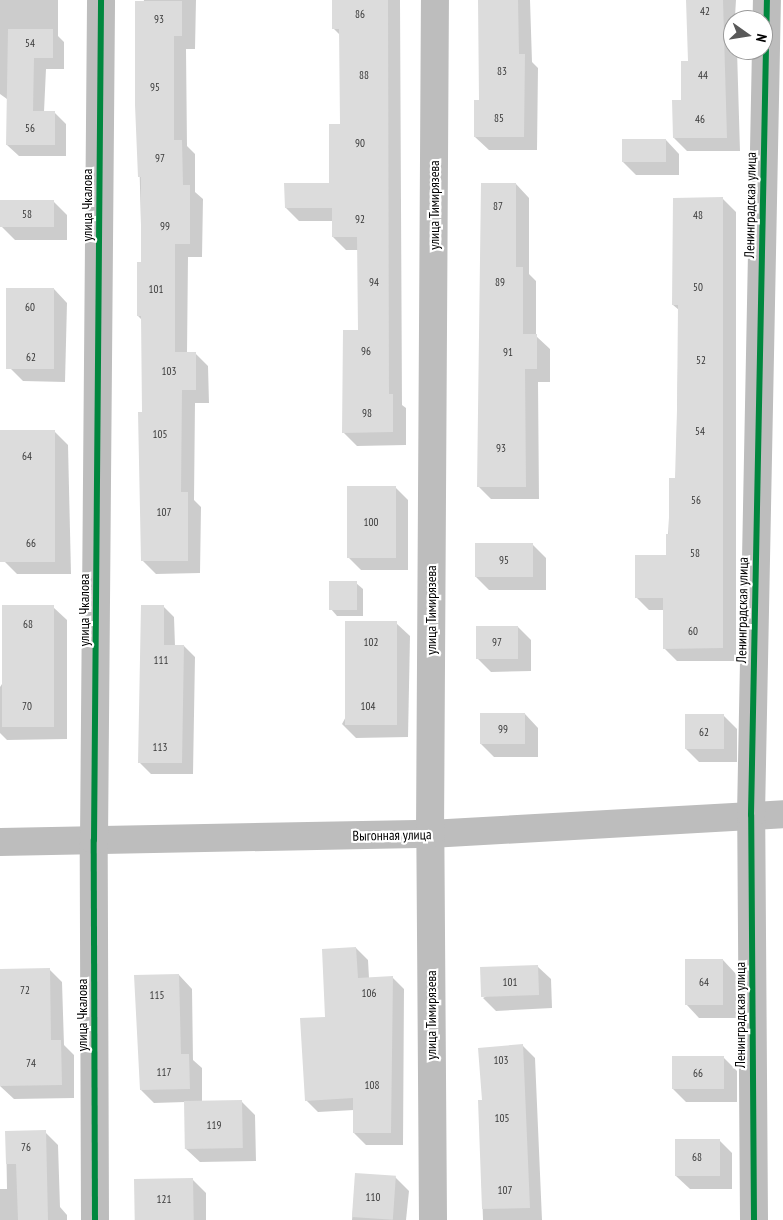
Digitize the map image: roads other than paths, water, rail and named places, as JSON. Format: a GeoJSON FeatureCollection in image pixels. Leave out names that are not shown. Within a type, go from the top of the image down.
{"type":"FeatureCollection","features":[{"type":"Feature","properties":{"kind":"street","name":"улица Чкалова"},"geometry":{"type":"LineString","coordinates":[[95,1220],[94,840],[101,0]]}},
{"type":"Feature","properties":{"kind":"street","name":"улица Тимирязева"},"geometry":{"type":"LineString","coordinates":[[433,1220],[430,834],[435,0]]}},
{"type":"Feature","properties":{"kind":"street","name":"Ленинградская улица"},"geometry":{"type":"LineString","coordinates":[[754,1220],[751,816],[767,0]]}},
{"type":"Feature","properties":{"kind":"street","name":"Выгонная улица"},"geometry":{"type":"LineString","coordinates":[[0,842],[430,834],[783,814]]}}]}
